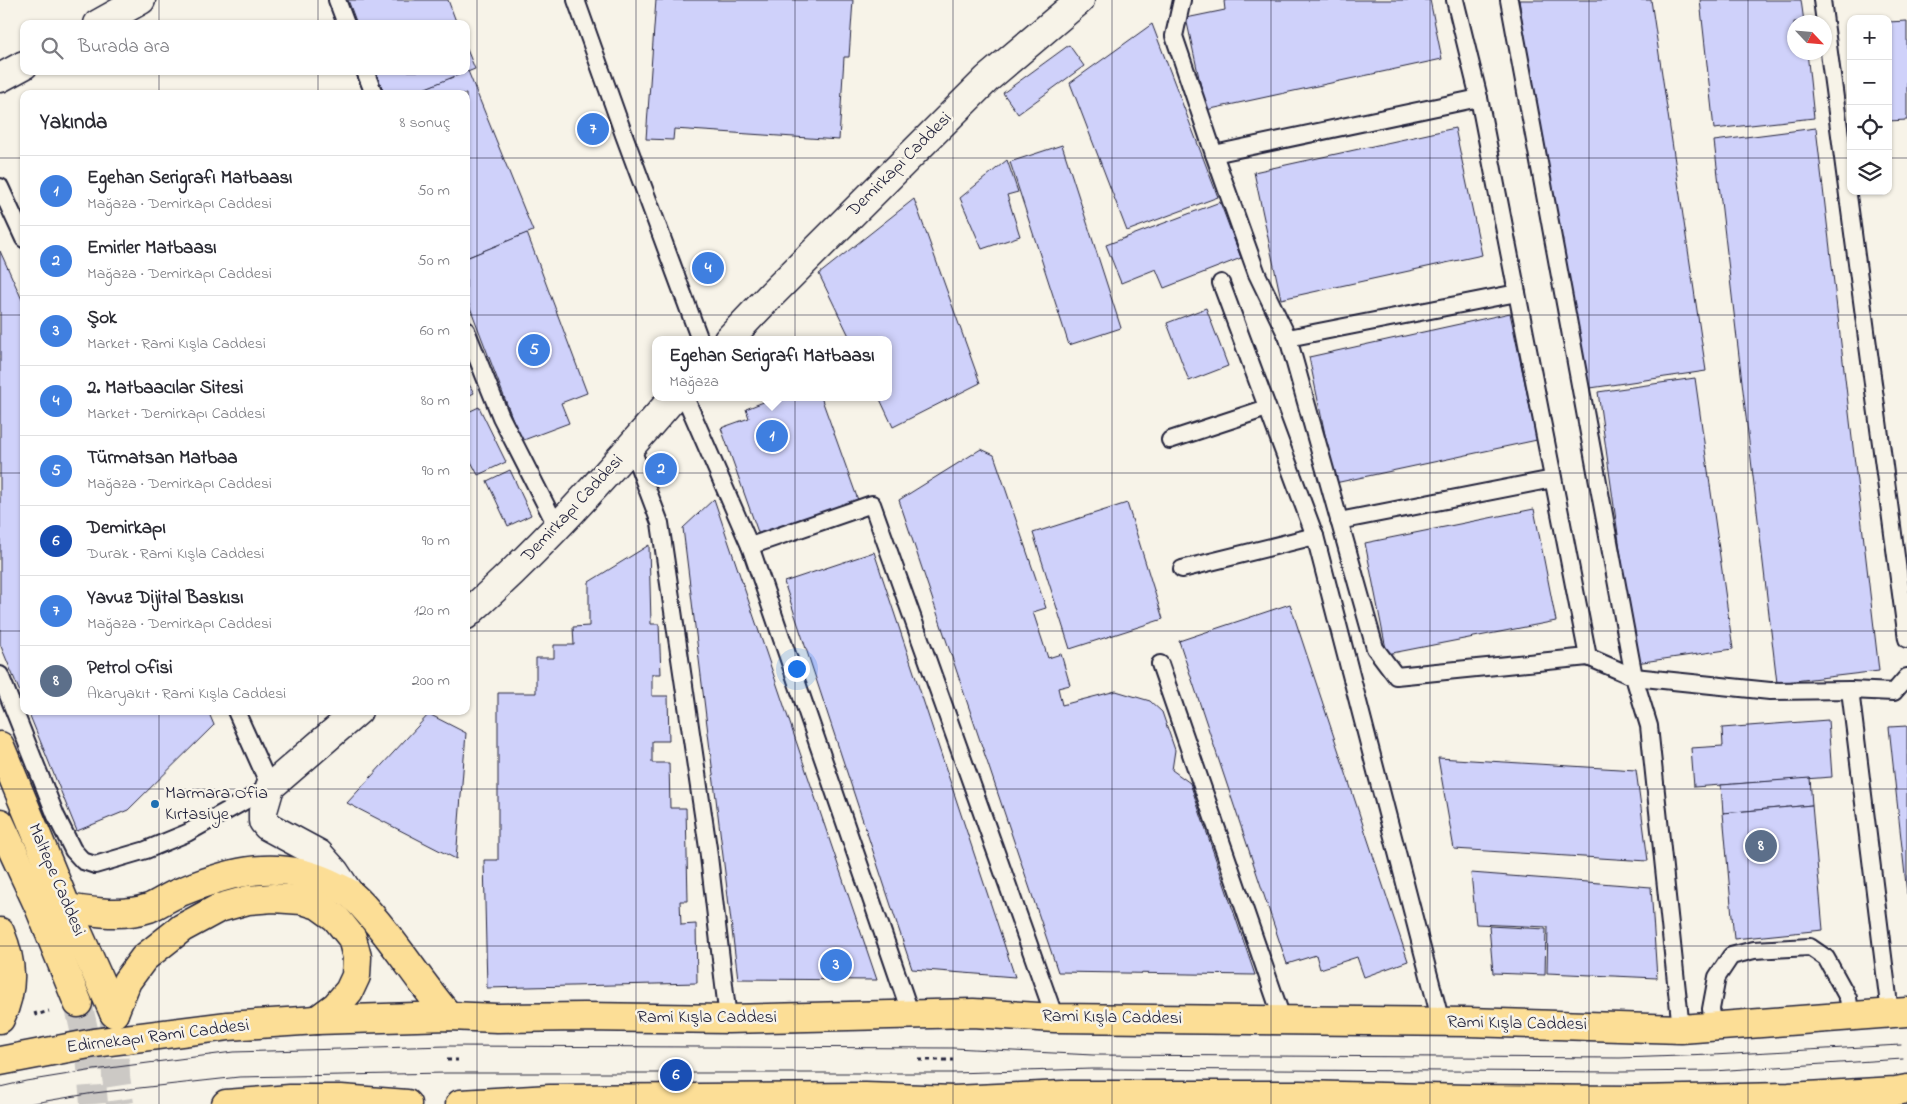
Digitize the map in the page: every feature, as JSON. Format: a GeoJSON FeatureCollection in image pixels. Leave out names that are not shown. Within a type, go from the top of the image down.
{"type":"FeatureCollection","features":[{"type":"Feature","properties":{"kind":"main road","name":"Maltepe Caddesi"},"geometry":{"type":"LineString","coordinates":[[0,746],[66,908],[114,1013],[127,981],[144,958],[182,928],[219,908],[248,900],[273,898],[302,900],[318,905],[336,918],[352,938],[357,957],[356,976],[349,991],[336,1006],[316,1020]]}},
{"type":"Feature","properties":{"kind":"main road"},"geometry":{"type":"LineString","coordinates":[[0,823],[39,907],[78,1003]]}},
{"type":"Feature","properties":{"kind":"main road"},"geometry":{"type":"LineString","coordinates":[[66,908],[100,913],[117,913],[148,908],[181,891],[224,876],[248,870],[292,870],[319,878],[349,892],[383,930],[432,997],[449,1016]]}},
{"type":"Feature","properties":{"kind":"main road"},"geometry":{"type":"LineString","coordinates":[[0,932],[11,966],[11,984],[6,1006],[0,1020]]}},
{"type":"Feature","properties":{"kind":"main road","name":"Rami Kışla Caddesi"},"geometry":{"type":"LineString","coordinates":[[316,1020],[449,1016],[728,1019],[972,1013],[1055,1018],[1441,1022],[1681,1029],[1898,1013]]}},
{"type":"Feature","properties":{"kind":"main road","name":"Edirnekapı Rami Caddesi"},"geometry":{"type":"LineString","coordinates":[[0,1061],[152,1035],[228,1026],[316,1020]]}},
{"type":"Feature","properties":{"kind":"main road"},"geometry":{"type":"LineString","coordinates":[[460,1104],[550,1099],[865,1097],[954,1100],[1063,1095],[1299,1095],[1635,1102],[1789,1097],[1907,1089]]}},
{"type":"Feature","properties":{"kind":"main road"},"geometry":{"type":"LineString","coordinates":[[226,1104],[298,1099],[341,1099],[388,1103]]}},
{"type":"Feature","properties":{"kind":"street"},"geometry":{"type":"LineString","coordinates":[[105,20],[140,0]]}},
{"type":"Feature","properties":{"kind":"street","name":"Demirkapı Caddesi"},"geometry":{"type":"LineString","coordinates":[[732,336],[778,287],[987,79],[1078,1]]}},
{"type":"Feature","properties":{"kind":"street"},"geometry":{"type":"LineString","coordinates":[[0,78],[20,67]]}},
{"type":"Feature","properties":{"kind":"street","name":"Demirkapı Caddesi"},"geometry":{"type":"LineString","coordinates":[[470,611],[510,576],[557,527],[670,401]]}},
{"type":"Feature","properties":{"kind":"street"},"geometry":{"type":"LineString","coordinates":[[349,892],[319,854],[284,836],[262,821],[270,788],[353,715]]}},
{"type":"Feature","properties":{"kind":"lane"},"geometry":{"type":"LineString","coordinates":[[337,0],[344,20]]}},
{"type":"Feature","properties":{"kind":"lane"},"geometry":{"type":"LineString","coordinates":[[576,0],[699,336]]}},
{"type":"Feature","properties":{"kind":"lane"},"geometry":{"type":"LineString","coordinates":[[1182,0],[1174,36],[1257,274],[1288,338],[1374,648],[1396,676],[1588,657],[1634,677],[1770,691],[1850,690],[1894,692],[1907,677]]}},
{"type":"Feature","properties":{"kind":"lane"},"geometry":{"type":"LineString","coordinates":[[1454,0],[1479,98],[1588,657]]}},
{"type":"Feature","properties":{"kind":"lane"},"geometry":{"type":"LineString","coordinates":[[1509,0],[1634,677],[1649,726],[1681,1029]]}},
{"type":"Feature","properties":{"kind":"lane"},"geometry":{"type":"LineString","coordinates":[[1822,0],[1907,639]]}},
{"type":"Feature","properties":{"kind":"lane"},"geometry":{"type":"LineString","coordinates":[[367,75],[372,90]]}},
{"type":"Feature","properties":{"kind":"lane"},"geometry":{"type":"LineString","coordinates":[[1214,154],[1479,98]]}},
{"type":"Feature","properties":{"kind":"lane"},"geometry":{"type":"LineString","coordinates":[[0,187],[20,230]]}},
{"type":"Feature","properties":{"kind":"lane"},"geometry":{"type":"LineString","coordinates":[[1221,283],[1315,536],[1441,1022]]}},
{"type":"Feature","properties":{"kind":"lane"},"geometry":{"type":"LineString","coordinates":[[1288,338],[1517,293]]}},
{"type":"Feature","properties":{"kind":"lane"},"geometry":{"type":"LineString","coordinates":[[470,340],[501,417],[557,527]]}},
{"type":"Feature","properties":{"kind":"lane"},"geometry":{"type":"LineString","coordinates":[[687,401],[750,546],[911,1015]]}},
{"type":"Feature","properties":{"kind":"lane"},"geometry":{"type":"LineString","coordinates":[[1170,440],[1267,408]]}},
{"type":"Feature","properties":{"kind":"lane"},"geometry":{"type":"LineString","coordinates":[[631,446],[660,523],[708,848],[728,1019]]}},
{"type":"Feature","properties":{"kind":"lane"},"geometry":{"type":"LineString","coordinates":[[1340,521],[1553,479]]}},
{"type":"Feature","properties":{"kind":"lane"},"geometry":{"type":"LineString","coordinates":[[750,546],[872,504],[1055,1018]]}},
{"type":"Feature","properties":{"kind":"lane"},"geometry":{"type":"LineString","coordinates":[[1182,569],[1315,536]]}},
{"type":"Feature","properties":{"kind":"lane"},"geometry":{"type":"LineString","coordinates":[[1160,664],[1283,1021]]}},
{"type":"Feature","properties":{"kind":"lane"},"geometry":{"type":"LineString","coordinates":[[0,675],[56,816],[73,850],[83,861],[95,865],[187,833],[270,788],[238,715]]}},
{"type":"Feature","properties":{"kind":"lane"},"geometry":{"type":"LineString","coordinates":[[1850,690],[1898,1013]]}},
{"type":"Feature","properties":{"kind":"lane"},"geometry":{"type":"LineString","coordinates":[[1714,1027],[1711,1009],[1717,977],[1731,956],[1754,950],[1810,947],[1826,958],[1848,998],[1851,1017]]}},
{"type":"Feature","properties":{"kind":"path"},"geometry":{"type":"LineString","coordinates":[[447,1060],[458,1060]]}},
{"type":"Feature","properties":{"kind":"path"},"geometry":{"type":"LineString","coordinates":[[919,1060],[953,1060]]}},
{"type":"Feature","properties":{"kind":"building"},"geometry":{"type":"Polygon","coordinates":[[[348,0],[448,0],[456,20],[356,20],[348,0]]]}},
{"type":"Feature","properties":{"kind":"building"},"geometry":{"type":"Polygon","coordinates":[[[656,0],[853,0],[849,57],[844,57],[839,140],[674,129],[673,140],[646,139],[656,0]]]}},
{"type":"Feature","properties":{"kind":"building"},"geometry":{"type":"Polygon","coordinates":[[[1430,0],[1442,59],[1206,110],[1186,18],[1225,10],[1224,1],[1430,0]]]}},
{"type":"Feature","properties":{"kind":"building"},"geometry":{"type":"Polygon","coordinates":[[[1519,0],[1651,0],[1706,371],[1577,390],[1519,0]]]}},
{"type":"Feature","properties":{"kind":"building"},"geometry":{"type":"Polygon","coordinates":[[[1700,0],[1801,0],[1803,15],[1787,15],[1787,60],[1808,60],[1814,118],[1714,129],[1700,0]]]}},
{"type":"Feature","properties":{"kind":"building"},"geometry":{"type":"Polygon","coordinates":[[[1907,21],[1907,120],[1892,121],[1892,22],[1907,21]]]}},
{"type":"Feature","properties":{"kind":"building"},"geometry":{"type":"Polygon","coordinates":[[[1152,24],[1218,197],[1127,231],[1070,83],[1152,24]]]}},
{"type":"Feature","properties":{"kind":"building"},"geometry":{"type":"Polygon","coordinates":[[[1069,45],[1084,66],[1018,114],[1003,93],[1069,45]]]}},
{"type":"Feature","properties":{"kind":"building"},"geometry":{"type":"Polygon","coordinates":[[[470,57],[475,69],[470,71],[470,57]]]}},
{"type":"Feature","properties":{"kind":"building"},"geometry":{"type":"Polygon","coordinates":[[[377,75],[460,75],[421,90],[383,90],[377,75]]]}},
{"type":"Feature","properties":{"kind":"building"},"geometry":{"type":"Polygon","coordinates":[[[458,75],[470,75],[533,231],[470,256],[470,90],[421,90],[458,75]]]}},
{"type":"Feature","properties":{"kind":"building"},"geometry":{"type":"Polygon","coordinates":[[[1455,128],[1482,255],[1281,299],[1254,172],[1455,128]]]}},
{"type":"Feature","properties":{"kind":"building"},"geometry":{"type":"Polygon","coordinates":[[[1816,128],[1879,671],[1777,683],[1714,141],[1816,128]]]}},
{"type":"Feature","properties":{"kind":"building"},"geometry":{"type":"Polygon","coordinates":[[[1062,145],[1121,328],[1069,345],[1010,162],[1062,145]]]}},
{"type":"Feature","properties":{"kind":"building"},"geometry":{"type":"Polygon","coordinates":[[[1007,160],[1018,192],[1007,195],[1020,236],[982,249],[960,198],[1007,160]]]}},
{"type":"Feature","properties":{"kind":"building"},"geometry":{"type":"Polygon","coordinates":[[[914,199],[980,383],[893,427],[881,401],[892,401],[892,336],[849,336],[819,274],[914,199]]]}},
{"type":"Feature","properties":{"kind":"building"},"geometry":{"type":"Polygon","coordinates":[[[1220,202],[1241,258],[1164,288],[1156,269],[1121,283],[1106,245],[1220,202]]]}},
{"type":"Feature","properties":{"kind":"building"},"geometry":{"type":"Polygon","coordinates":[[[527,233],[587,393],[561,403],[569,423],[521,441],[470,307],[470,256],[527,233]]]}},
{"type":"Feature","properties":{"kind":"building"},"geometry":{"type":"Polygon","coordinates":[[[0,251],[20,295],[20,692],[0,644],[0,251]]]}},
{"type":"Feature","properties":{"kind":"building"},"geometry":{"type":"Polygon","coordinates":[[[1206,308],[1228,366],[1189,381],[1167,323],[1206,308]]]}},
{"type":"Feature","properties":{"kind":"building"},"geometry":{"type":"Polygon","coordinates":[[[1510,313],[1537,440],[1335,483],[1309,357],[1510,313]]]}},
{"type":"Feature","properties":{"kind":"building"},"geometry":{"type":"Polygon","coordinates":[[[1695,378],[1733,649],[1636,663],[1598,392],[1695,378]]]}},
{"type":"Feature","properties":{"kind":"building"},"geometry":{"type":"Polygon","coordinates":[[[470,386],[474,393],[470,395],[470,386]]]}},
{"type":"Feature","properties":{"kind":"building"},"geometry":{"type":"Polygon","coordinates":[[[766,401],[822,401],[858,500],[759,535],[721,428],[749,418],[746,409],[766,401]]]}},
{"type":"Feature","properties":{"kind":"building"},"geometry":{"type":"Polygon","coordinates":[[[479,407],[506,462],[478,475],[470,460],[470,411],[479,407]]]}},
{"type":"Feature","properties":{"kind":"building"},"geometry":{"type":"Polygon","coordinates":[[[981,449],[994,455],[1046,608],[1033,612],[1048,658],[1061,654],[1070,685],[1058,688],[1062,705],[1116,691],[1150,701],[1162,712],[1175,750],[1172,770],[1190,783],[1255,975],[1058,972],[899,500],[981,449]]]}},
{"type":"Feature","properties":{"kind":"building"},"geometry":{"type":"Polygon","coordinates":[[[510,470],[531,515],[508,526],[487,481],[510,470]]]}},
{"type":"Feature","properties":{"kind":"building"},"geometry":{"type":"Polygon","coordinates":[[[714,499],[877,980],[738,979],[683,528],[714,499]]]}},
{"type":"Feature","properties":{"kind":"building"},"geometry":{"type":"Polygon","coordinates":[[[1127,503],[1163,619],[1070,649],[1033,533],[1127,503]]]}},
{"type":"Feature","properties":{"kind":"building"},"geometry":{"type":"Polygon","coordinates":[[[1534,509],[1556,621],[1387,654],[1365,543],[1534,509]]]}},
{"type":"Feature","properties":{"kind":"building"},"geometry":{"type":"Polygon","coordinates":[[[649,545],[651,624],[659,624],[661,674],[652,674],[652,696],[668,696],[669,741],[652,741],[652,763],[669,763],[670,808],[686,808],[688,901],[680,901],[681,925],[696,924],[697,983],[487,988],[484,860],[498,860],[498,693],[536,693],[536,658],[554,658],[554,645],[574,645],[573,627],[589,626],[589,582],[649,545]]]}},
{"type":"Feature","properties":{"kind":"building"},"geometry":{"type":"Polygon","coordinates":[[[874,552],[1015,977],[912,969],[784,582],[874,552]]]}},
{"type":"Feature","properties":{"kind":"building"},"geometry":{"type":"Polygon","coordinates":[[[1290,604],[1408,961],[1364,977],[1357,957],[1320,969],[1316,955],[1287,964],[1179,641],[1290,604]]]}},
{"type":"Feature","properties":{"kind":"building"},"geometry":{"type":"Polygon","coordinates":[[[30,715],[210,715],[214,725],[128,810],[77,831],[30,715]]]}},
{"type":"Feature","properties":{"kind":"building"},"geometry":{"type":"Polygon","coordinates":[[[428,715],[466,733],[456,859],[347,803],[428,715]]]}},
{"type":"Feature","properties":{"kind":"building"},"geometry":{"type":"Polygon","coordinates":[[[1828,720],[1832,777],[1694,787],[1691,748],[1723,746],[1722,728],[1828,720]]]}},
{"type":"Feature","properties":{"kind":"building"},"geometry":{"type":"Polygon","coordinates":[[[1907,726],[1907,894],[1889,727],[1907,726]]]}},
{"type":"Feature","properties":{"kind":"building"},"geometry":{"type":"Polygon","coordinates":[[[1438,758],[1636,770],[1648,861],[1454,849],[1438,758]]]}},
{"type":"Feature","properties":{"kind":"building"},"geometry":{"type":"Polygon","coordinates":[[[1810,778],[1812,805],[1723,813],[1721,785],[1810,778]]]}},
{"type":"Feature","properties":{"kind":"building"},"geometry":{"type":"Polygon","coordinates":[[[1812,805],[1823,930],[1734,939],[1723,813],[1812,805]]]}},
{"type":"Feature","properties":{"kind":"building"},"geometry":{"type":"Polygon","coordinates":[[[1471,873],[1651,887],[1657,978],[1547,973],[1548,927],[1476,924],[1471,873]]]}},
{"type":"Feature","properties":{"kind":"building"},"geometry":{"type":"Polygon","coordinates":[[[1489,926],[1546,929],[1545,975],[1493,973],[1489,926]]]}},
{"type":"Feature","properties":{"kind":"tunnel"},"geometry":{"type":"LineString","coordinates":[[78,1003],[90,1056],[94,1104]]}},
{"type":"Feature","properties":{"kind":"tunnel"},"geometry":{"type":"LineString","coordinates":[[114,1016],[116,1077],[120,1104]]}},
{"type":"Feature","properties":{"kind":"tram line"},"geometry":{"type":"LineString","coordinates":[[0,1087],[94,1070],[233,1052],[447,1046],[953,1048],[1093,1055],[1620,1058],[1901,1045]]}},
{"type":"Feature","properties":{"kind":"tram line"},"geometry":{"type":"LineString","coordinates":[[28,1104],[94,1093],[239,1077],[446,1073],[953,1073],[1092,1069],[1622,1072],[1713,1071],[1903,1059]]}},
{"type":"Feature","properties":{"kind":"place","name":"Yavuz Dijital Baskısı"},"geometry":{"type":"Point","coordinates":[593,129]}},
{"type":"Feature","properties":{"kind":"place","name":"2. Matbaacılar Sitesi"},"geometry":{"type":"Point","coordinates":[708,268]}},
{"type":"Feature","properties":{"kind":"place","name":"Türmatsan Matbaa"},"geometry":{"type":"Point","coordinates":[534,350]}},
{"type":"Feature","properties":{"kind":"place","name":"Egehan Serigrafı Matbaası"},"geometry":{"type":"Point","coordinates":[772,436]}},
{"type":"Feature","properties":{"kind":"place","name":"Emirler Matbaası"},"geometry":{"type":"Point","coordinates":[661,469]}},
{"type":"Feature","properties":{"kind":"place","name":"Marmara Ofia Kırtasiye"},"geometry":{"type":"Point","coordinates":[155,804]}},
{"type":"Feature","properties":{"kind":"place","name":"Petrol Ofisi"},"geometry":{"type":"Point","coordinates":[1761,846]}},
{"type":"Feature","properties":{"kind":"place","name":"Şok"},"geometry":{"type":"Point","coordinates":[836,965]}},
{"type":"Feature","properties":{"kind":"place","name":"Demirkapı"},"geometry":{"type":"Point","coordinates":[676,1075]}}]}
